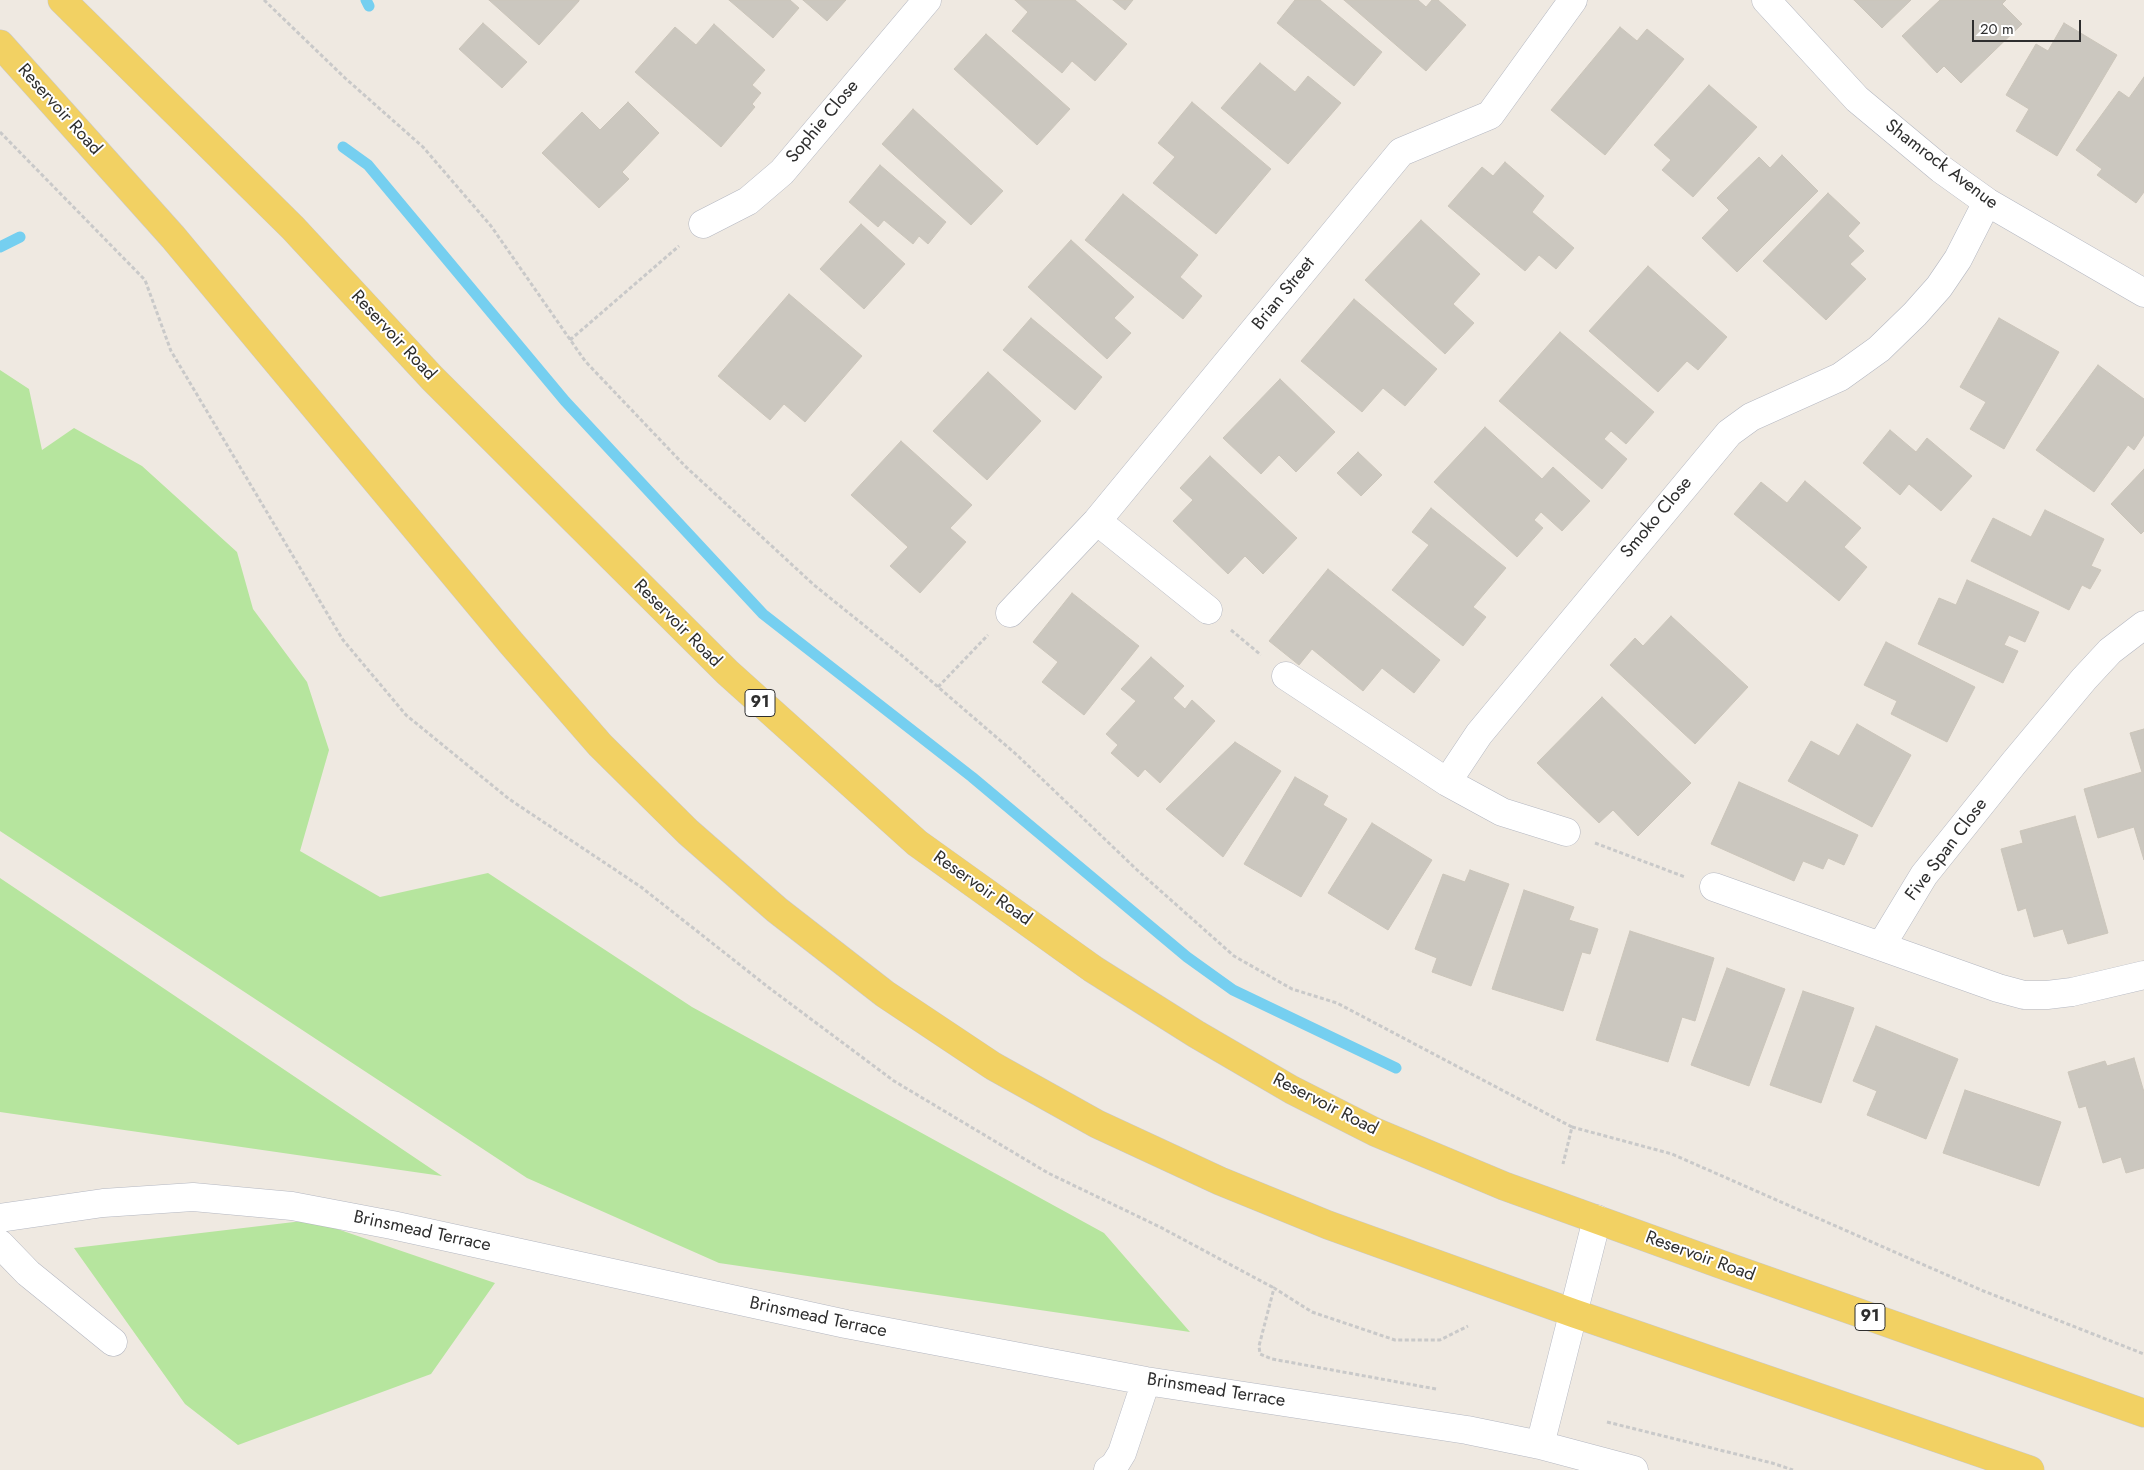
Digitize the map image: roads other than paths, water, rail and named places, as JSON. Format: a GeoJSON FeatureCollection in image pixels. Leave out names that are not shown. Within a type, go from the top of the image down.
{"type":"FeatureCollection","features":[{"type":"Feature","properties":{"kind":"main road","name":"Reservoir Road"},"geometry":{"type":"LineString","coordinates":[[62,0],[293,228],[432,378],[726,672],[917,843],[1093,968],[1196,1034],[1292,1090],[1403,1144],[1504,1186],[2144,1413]]}},
{"type":"Feature","properties":{"kind":"main road","name":"Reservoir Road"},"geometry":{"type":"LineString","coordinates":[[0,44],[173,237],[512,644],[600,745],[688,832],[777,910],[885,994],[985,1061],[1097,1124],[1220,1181],[1328,1225],[1573,1313],[2030,1470]]}},
{"type":"Feature","properties":{"kind":"street","name":"Sophie Close"},"geometry":{"type":"LineString","coordinates":[[703,224],[748,201],[782,172],[927,0]]}},
{"type":"Feature","properties":{"kind":"street","name":"Brian Street"},"geometry":{"type":"LineString","coordinates":[[1010,613],[1097,522],[1401,152],[1490,115],[1573,0]]}},
{"type":"Feature","properties":{"kind":"street","name":"Shamrock Avenue"},"geometry":{"type":"LineString","coordinates":[[1766,0],[1857,100],[1893,131],[1987,202],[2144,293]]}},
{"type":"Feature","properties":{"kind":"street","name":"Smoko Close"},"geometry":{"type":"LineString","coordinates":[[1447,782],[1479,734],[1729,432],[1758,413],[1840,377],[1879,349],[1939,287],[1958,260],[1987,202]]}},
{"type":"Feature","properties":{"kind":"street"},"geometry":{"type":"LineString","coordinates":[[1097,522],[1208,610]]}},
{"type":"Feature","properties":{"kind":"street","name":"Five Span Close"},"geometry":{"type":"LineString","coordinates":[[1881,946],[1924,875],[2013,764],[2104,658],[2144,625]]}},
{"type":"Feature","properties":{"kind":"street"},"geometry":{"type":"LineString","coordinates":[[1286,676],[1447,782],[1502,812],[1566,832]]}},
{"type":"Feature","properties":{"kind":"street"},"geometry":{"type":"LineString","coordinates":[[1714,887],[1998,988],[2024,995],[2072,992],[2144,975]]}},
{"type":"Feature","properties":{"kind":"street","name":"Brinsmead Terrace"},"geometry":{"type":"LineString","coordinates":[[0,1218],[104,1203],[193,1197],[292,1206],[412,1230],[846,1324],[1146,1381],[1467,1430],[1540,1445],[1634,1470]]}},
{"type":"Feature","properties":{"kind":"street"},"geometry":{"type":"LineString","coordinates":[[1540,1445],[1597,1219]]}},
{"type":"Feature","properties":{"kind":"street"},"geometry":{"type":"LineString","coordinates":[[0,1244],[28,1273],[113,1342]]}},
{"type":"Feature","properties":{"kind":"street"},"geometry":{"type":"LineString","coordinates":[[1108,1470],[1114,1466],[1122,1453],[1146,1381]]}},
{"type":"Feature","properties":{"kind":"waterway"},"geometry":{"type":"LineString","coordinates":[[366,0],[369,6]]}},
{"type":"Feature","properties":{"kind":"waterway"},"geometry":{"type":"LineString","coordinates":[[343,147],[368,165],[565,401],[763,614],[972,777],[1187,957],[1233,990],[1396,1068]]}},
{"type":"Feature","properties":{"kind":"waterway"},"geometry":{"type":"LineString","coordinates":[[0,247],[20,237]]}}]}
